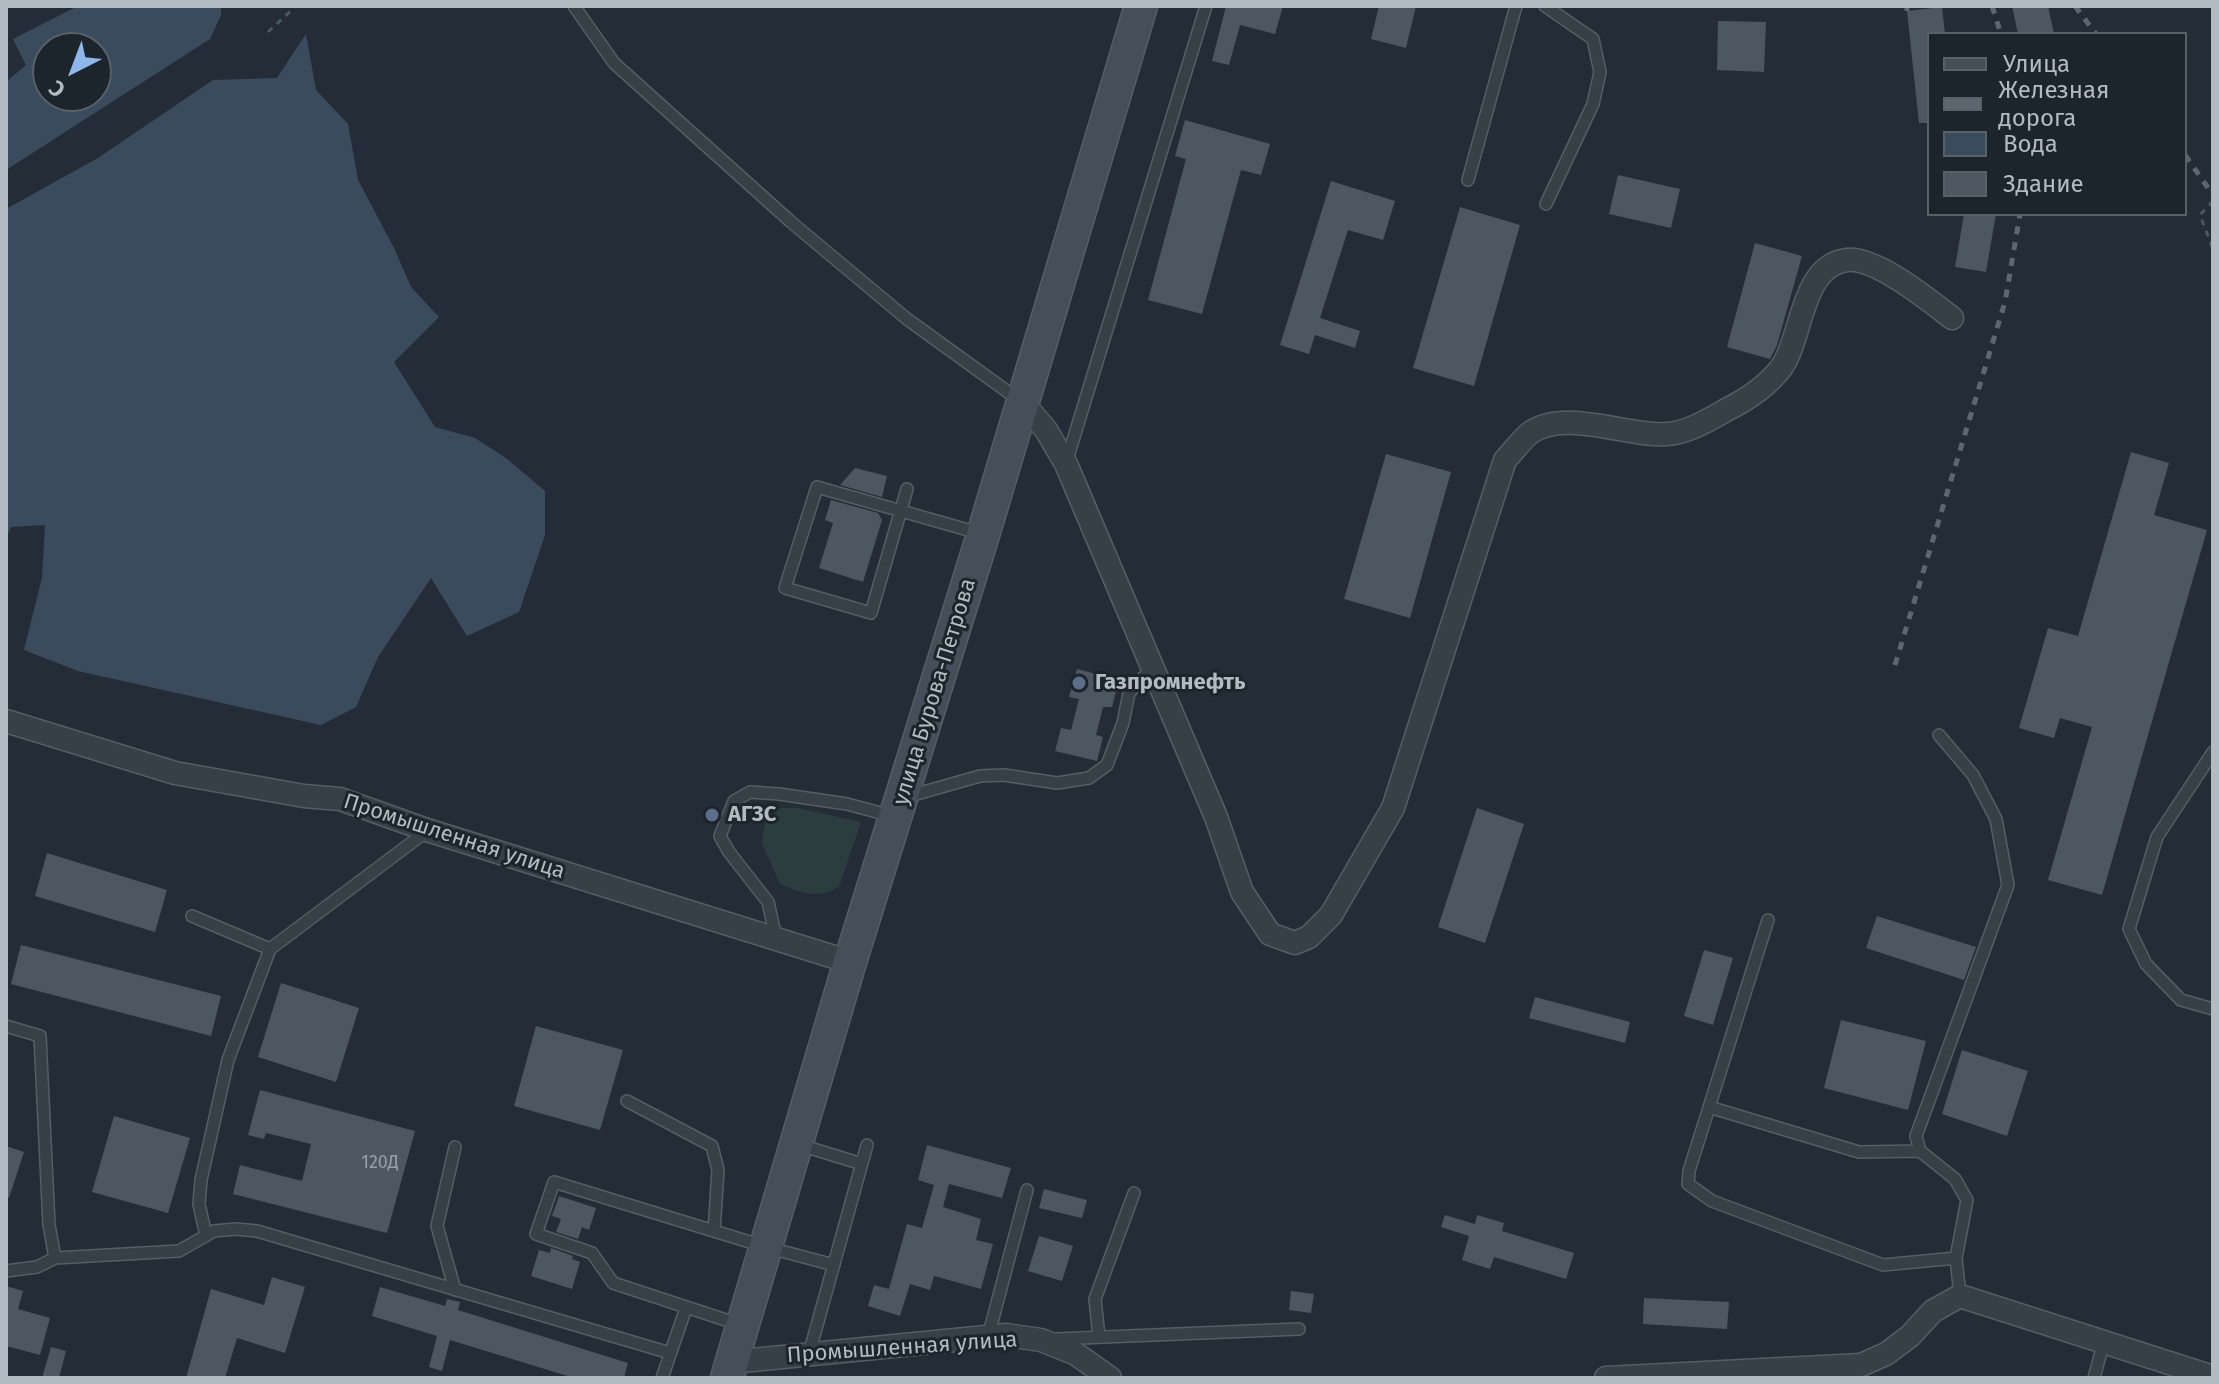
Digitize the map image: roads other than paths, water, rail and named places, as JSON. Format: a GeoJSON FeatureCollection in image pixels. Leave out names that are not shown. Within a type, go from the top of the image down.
{"type":"FeatureCollection","features":[{"type":"Feature","properties":{"kind":"main road","name":"улица Бурова-Петрова"},"geometry":{"type":"LineString","coordinates":[[729,1370],[1141,6]]}},
{"type":"Feature","properties":{"kind":"street"},"geometry":{"type":"LineString","coordinates":[[1027,389],[1066,464],[1216,817],[1242,892],[1270,934],[1295,943],[1309,937],[1331,915],[1393,808],[1505,460],[1530,433],[1564,422],[1668,434],[1697,425],[1732,408],[1766,385],[1783,366],[1813,285],[1830,266],[1849,260],[1884,270],[1918,291],[1952,318]]}},
{"type":"Feature","properties":{"kind":"street","name":"Промышленная улица"},"geometry":{"type":"LineString","coordinates":[[6,721],[175,773],[304,796],[340,799],[427,830],[850,962]]}},
{"type":"Feature","properties":{"kind":"street"},"geometry":{"type":"LineString","coordinates":[[1606,1378],[1861,1365],[1886,1354],[1910,1336],[1933,1311],[1960,1296],[2213,1377]]}},
{"type":"Feature","properties":{"kind":"street","name":"Промышленная улица"},"geometry":{"type":"LineString","coordinates":[[729,1370],[809,1354],[1006,1335],[1041,1340],[1076,1354],[1110,1378]]}},
{"type":"Feature","properties":{"kind":"lane"},"geometry":{"type":"LineString","coordinates":[[574,6],[614,63],[791,222],[907,319],[1027,389]]}},
{"type":"Feature","properties":{"kind":"lane"},"geometry":{"type":"LineString","coordinates":[[1066,464],[1206,6]]}},
{"type":"Feature","properties":{"kind":"lane"},"geometry":{"type":"LineString","coordinates":[[1468,180],[1516,6]]}},
{"type":"Feature","properties":{"kind":"lane"},"geometry":{"type":"LineString","coordinates":[[1545,6],[1593,39],[1600,72],[1593,104],[1546,204]]}},
{"type":"Feature","properties":{"kind":"lane"},"geometry":{"type":"LineString","coordinates":[[907,489],[900,511],[871,613],[785,588],[817,487],[900,511],[983,535]]}},
{"type":"Feature","properties":{"kind":"lane"},"geometry":{"type":"LineString","coordinates":[[776,938],[768,902],[720,836],[734,801],[750,792],[899,807],[980,776],[1004,775],[1057,783],[1089,778],[1107,765],[1123,723],[1129,693],[1151,669]]}},
{"type":"Feature","properties":{"kind":"lane"},"geometry":{"type":"LineString","coordinates":[[1939,735],[1973,775],[1996,819],[2008,885],[1916,1136],[1920,1151],[1955,1179],[1967,1200],[1956,1258],[1960,1296]]}},
{"type":"Feature","properties":{"kind":"lane"},"geometry":{"type":"LineString","coordinates":[[2213,752],[2157,837],[2129,929],[2146,964],[2181,1000],[2213,1009]]}},
{"type":"Feature","properties":{"kind":"lane"},"geometry":{"type":"LineString","coordinates":[[206,1236],[199,1204],[201,1180],[228,1060],[270,949],[427,830]]}},
{"type":"Feature","properties":{"kind":"lane"},"geometry":{"type":"LineString","coordinates":[[192,916],[270,949]]}},
{"type":"Feature","properties":{"kind":"lane"},"geometry":{"type":"LineString","coordinates":[[1768,920],[1689,1171],[1688,1184],[1712,1201],[1883,1265],[1956,1258]]}},
{"type":"Feature","properties":{"kind":"lane"},"geometry":{"type":"LineString","coordinates":[[6,1026],[40,1036],[49,1225],[55,1258]]}},
{"type":"Feature","properties":{"kind":"lane"},"geometry":{"type":"LineString","coordinates":[[627,1101],[712,1146],[718,1170],[714,1231]]}},
{"type":"Feature","properties":{"kind":"lane"},"geometry":{"type":"LineString","coordinates":[[1709,1107],[1859,1152],[1920,1151]]}},
{"type":"Feature","properties":{"kind":"lane"},"geometry":{"type":"LineString","coordinates":[[796,1144],[862,1164]]}},
{"type":"Feature","properties":{"kind":"lane"},"geometry":{"type":"LineString","coordinates":[[809,1354],[867,1145]]}},
{"type":"Feature","properties":{"kind":"lane"},"geometry":{"type":"LineString","coordinates":[[455,1147],[437,1226],[455,1290]]}},
{"type":"Feature","properties":{"kind":"lane"},"geometry":{"type":"LineString","coordinates":[[743,1326],[613,1283],[592,1253],[536,1234],[554,1182],[834,1265]]}},
{"type":"Feature","properties":{"kind":"lane"},"geometry":{"type":"LineString","coordinates":[[988,1337],[1027,1190]]}},
{"type":"Feature","properties":{"kind":"lane"},"geometry":{"type":"LineString","coordinates":[[1099,1337],[1095,1299],[1134,1193]]}},
{"type":"Feature","properties":{"kind":"lane"},"geometry":{"type":"LineString","coordinates":[[6,1271],[37,1267],[55,1258],[179,1251],[214,1231],[257,1231],[670,1353]]}},
{"type":"Feature","properties":{"kind":"lane"},"geometry":{"type":"LineString","coordinates":[[662,1378],[686,1308]]}},
{"type":"Feature","properties":{"kind":"lane"},"geometry":{"type":"LineString","coordinates":[[1041,1340],[1299,1329]]}},
{"type":"Feature","properties":{"kind":"lane"},"geometry":{"type":"LineString","coordinates":[[2094,1378],[2104,1341]]}},
{"type":"Feature","properties":{"kind":"water"},"geometry":{"type":"Polygon","coordinates":[[[78,6],[221,6],[221,15],[210,39],[112,102],[112,32],[32,32],[32,112],[96,112],[6,170],[6,82],[26,65],[13,39],[78,6]]]}},
{"type":"Feature","properties":{"kind":"water"},"geometry":{"type":"Polygon","coordinates":[[[306,34],[316,90],[348,124],[358,180],[411,287],[439,317],[394,362],[435,427],[475,438],[506,458],[545,491],[545,535],[519,612],[467,636],[431,578],[378,657],[356,707],[321,725],[78,671],[24,650],[42,578],[45,525],[11,527],[6,539],[6,209],[98,158],[213,80],[277,78],[306,34]]]}},
{"type":"Feature","properties":{"kind":"railway"},"geometry":{"type":"LineString","coordinates":[[1907,6],[1907,11]]}},
{"type":"Feature","properties":{"kind":"railway"},"geometry":{"type":"LineString","coordinates":[[1992,6],[2000,32]]}},
{"type":"Feature","properties":{"kind":"railway"},"geometry":{"type":"LineString","coordinates":[[2075,6],[2094,32]]}},
{"type":"Feature","properties":{"kind":"railway"},"geometry":{"type":"LineString","coordinates":[[2187,158],[2213,195]]}},
{"type":"Feature","properties":{"kind":"railway"},"geometry":{"type":"LineString","coordinates":[[1895,665],[2005,302],[2020,216]]}},
{"type":"Feature","properties":{"kind":"place","name":"Газпромнефть"},"geometry":{"type":"Point","coordinates":[1079,683]}},
{"type":"Feature","properties":{"kind":"place","name":"АГЗС"},"geometry":{"type":"Point","coordinates":[712,815]}}]}
